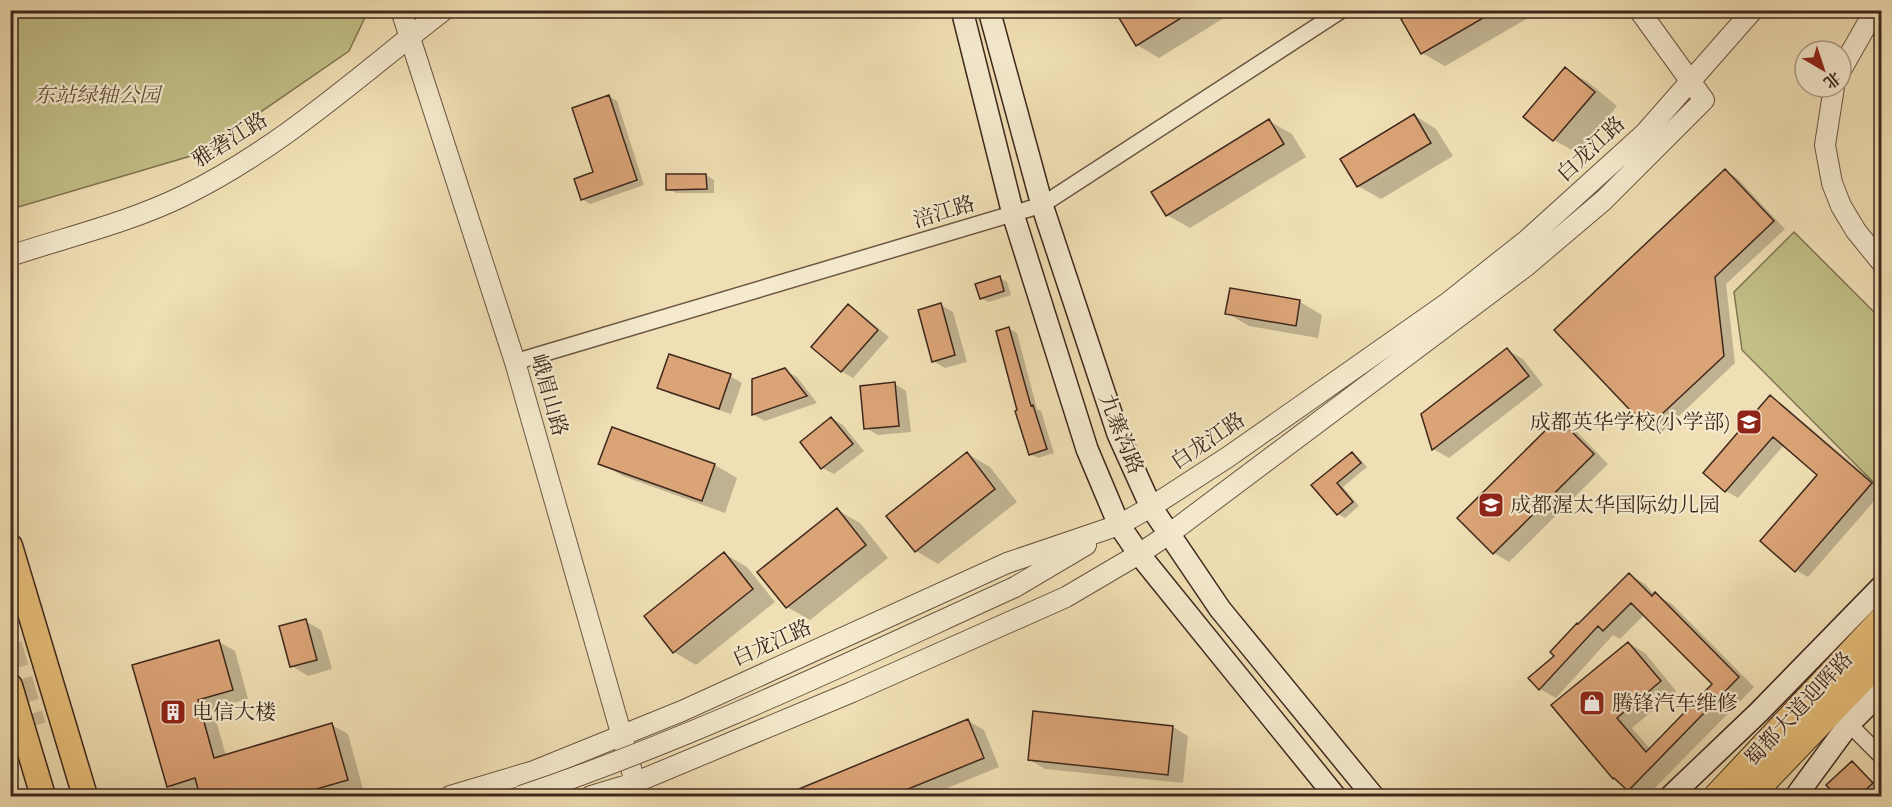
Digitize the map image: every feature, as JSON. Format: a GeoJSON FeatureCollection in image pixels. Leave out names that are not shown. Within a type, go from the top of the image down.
{"type":"FeatureCollection","features":[{"type":"Feature","properties":{"kind":"highway","name":"蜀都大道迎晖路"},"geometry":{"type":"LineString","coordinates":[[1717,796],[1881,620]]}},
{"type":"Feature","properties":{"kind":"highway","name":"蜀都大道迎晖路"},"geometry":{"type":"LineString","coordinates":[[1750,796],[1881,658]]}},
{"type":"Feature","properties":{"kind":"main road","name":"九寨沟路"},"geometry":{"type":"LineString","coordinates":[[962,10],[1013,214],[1087,449],[1119,525],[1139,554],[1335,796]]}},
{"type":"Feature","properties":{"kind":"main road","name":"九寨沟路"},"geometry":{"type":"LineString","coordinates":[[989,10],[1042,205],[1118,434],[1151,507],[1220,609],[1373,796]]}},
{"type":"Feature","properties":{"kind":"main road"},"geometry":{"type":"LineString","coordinates":[[10,546],[85,796]]}},
{"type":"Feature","properties":{"kind":"main road","name":"蜀都大道迎晖路"},"geometry":{"type":"LineString","coordinates":[[1671,796],[1759,712],[1881,586]]}},
{"type":"Feature","properties":{"kind":"main road"},"geometry":{"type":"LineString","coordinates":[[10,686],[43,796]]}},
{"type":"Feature","properties":{"kind":"main road"},"geometry":{"type":"LineString","coordinates":[[1796,796],[1849,724],[1881,691]]}},
{"type":"Feature","properties":{"kind":"street","name":"峨眉山路"},"geometry":{"type":"LineString","coordinates":[[401,10],[515,362],[637,790]]}},
{"type":"Feature","properties":{"kind":"street","name":"雅砻江路"},"geometry":{"type":"LineString","coordinates":[[10,256],[139,214],[183,196],[240,165],[307,120],[444,10]]}},
{"type":"Feature","properties":{"kind":"street","name":"涪江路"},"geometry":{"type":"LineString","coordinates":[[515,362],[1042,205],[1342,10]]}},
{"type":"Feature","properties":{"kind":"street"},"geometry":{"type":"LineString","coordinates":[[1639,10],[1691,82]]}},
{"type":"Feature","properties":{"kind":"street","name":"白龙江路"},"geometry":{"type":"LineString","coordinates":[[450,796],[534,771],[682,711],[1007,563],[1119,525],[1151,507],[1228,457],[1446,304],[1510,253],[1593,182],[1644,134],[1753,10]]}},
{"type":"Feature","properties":{"kind":"street"},"geometry":{"type":"LineString","coordinates":[[1853,49],[1875,10]]}},
{"type":"Feature","properties":{"kind":"street","name":"白龙江路"},"geometry":{"type":"LineString","coordinates":[[591,796],[637,790],[1066,597],[1139,554],[1169,534],[1525,267],[1604,200],[1704,100],[1691,82]]}},
{"type":"Feature","properties":{"kind":"street"},"geometry":{"type":"LineString","coordinates":[[1832,99],[1825,145],[1832,183],[1841,206],[1856,231],[1881,263]]}},
{"type":"Feature","properties":{"kind":"street"},"geometry":{"type":"LineString","coordinates":[[521,796],[592,772],[726,718],[1015,587],[1119,525]]}},
{"type":"Feature","properties":{"kind":"street"},"geometry":{"type":"LineString","coordinates":[[1849,724],[1881,757]]}},
{"type":"Feature","properties":{"kind":"lane"},"geometry":{"type":"LineString","coordinates":[[10,783],[15,796]]}},
{"type":"Feature","properties":{"kind":"green space","name":"东站绿轴公园"},"geometry":{"type":"Polygon","coordinates":[[[10,11],[368,11],[349,51],[201,153],[15,208],[10,205],[10,11]]]}},
{"type":"Feature","properties":{"kind":"green space"},"geometry":{"type":"Polygon","coordinates":[[[1794,232],[1881,319],[1881,490],[1742,350],[1734,292],[1794,232]]]}},
{"type":"Feature","properties":{"kind":"building"},"geometry":{"type":"Polygon","coordinates":[[[1131,10],[1194,10],[1136,46],[1119,18],[1131,10]]]}},
{"type":"Feature","properties":{"kind":"building"},"geometry":{"type":"Polygon","coordinates":[[[1416,10],[1497,10],[1421,54],[1401,19],[1416,10]]]}},
{"type":"Feature","properties":{"kind":"building"},"geometry":{"type":"Polygon","coordinates":[[[1565,67],[1595,92],[1553,141],[1523,117],[1565,67]]]}},
{"type":"Feature","properties":{"kind":"building"},"geometry":{"type":"Polygon","coordinates":[[[609,95],[637,180],[581,200],[574,179],[593,172],[572,108],[609,95]]]}},
{"type":"Feature","properties":{"kind":"building"},"geometry":{"type":"Polygon","coordinates":[[[1414,114],[1431,143],[1357,187],[1340,159],[1414,114]]]}},
{"type":"Feature","properties":{"kind":"building"},"geometry":{"type":"Polygon","coordinates":[[[1269,119],[1284,144],[1166,216],[1151,192],[1269,119]]]}},
{"type":"Feature","properties":{"kind":"building"},"geometry":{"type":"Polygon","coordinates":[[[1725,169],[1774,221],[1715,277],[1724,356],[1647,428],[1554,330],[1725,169]]]}},
{"type":"Feature","properties":{"kind":"building"},"geometry":{"type":"Polygon","coordinates":[[[666,174],[706,174],[707,189],[666,190],[666,174]]]}},
{"type":"Feature","properties":{"kind":"building"},"geometry":{"type":"Polygon","coordinates":[[[1000,276],[1004,291],[980,299],[975,284],[1000,276]]]}},
{"type":"Feature","properties":{"kind":"building"},"geometry":{"type":"Polygon","coordinates":[[[1230,288],[1300,300],[1296,326],[1225,314],[1230,288]]]}},
{"type":"Feature","properties":{"kind":"building"},"geometry":{"type":"Polygon","coordinates":[[[941,303],[955,355],[932,362],[918,310],[941,303]]]}},
{"type":"Feature","properties":{"kind":"building"},"geometry":{"type":"Polygon","coordinates":[[[848,304],[878,330],[841,372],[811,347],[848,304]]]}},
{"type":"Feature","properties":{"kind":"building"},"geometry":{"type":"Polygon","coordinates":[[[1009,327],[1031,406],[1033,405],[1047,449],[1029,455],[1015,411],[1017,410],[996,331],[1009,327]]]}},
{"type":"Feature","properties":{"kind":"building"},"geometry":{"type":"Polygon","coordinates":[[[1507,348],[1529,376],[1432,450],[1421,414],[1507,348]]]}},
{"type":"Feature","properties":{"kind":"building"},"geometry":{"type":"Polygon","coordinates":[[[669,354],[731,374],[719,409],[657,388],[669,354]]]}},
{"type":"Feature","properties":{"kind":"building"},"geometry":{"type":"Polygon","coordinates":[[[785,368],[807,396],[752,415],[752,379],[785,368]]]}},
{"type":"Feature","properties":{"kind":"building"},"geometry":{"type":"Polygon","coordinates":[[[895,382],[899,426],[864,429],[860,386],[895,382]]]}},
{"type":"Feature","properties":{"kind":"building"},"geometry":{"type":"Polygon","coordinates":[[[1770,395],[1872,483],[1795,572],[1760,541],[1817,475],[1773,437],[1725,492],[1703,473],[1770,395]]]}},
{"type":"Feature","properties":{"kind":"building"},"geometry":{"type":"Polygon","coordinates":[[[831,417],[853,444],[821,469],[800,442],[831,417]]]}},
{"type":"Feature","properties":{"kind":"building"},"geometry":{"type":"Polygon","coordinates":[[[1558,418],[1594,454],[1493,554],[1457,518],[1558,418]]]}},
{"type":"Feature","properties":{"kind":"building"},"geometry":{"type":"Polygon","coordinates":[[[612,427],[715,464],[702,501],[598,464],[612,427]]]}},
{"type":"Feature","properties":{"kind":"building"},"geometry":{"type":"Polygon","coordinates":[[[967,452],[995,489],[915,552],[886,516],[967,452]]]}},
{"type":"Feature","properties":{"kind":"building"},"geometry":{"type":"Polygon","coordinates":[[[1352,452],[1361,463],[1337,483],[1353,502],[1337,515],[1311,485],[1352,452]]]}},
{"type":"Feature","properties":{"kind":"building"},"geometry":{"type":"Polygon","coordinates":[[[837,508],[866,545],[786,608],[757,572],[837,508]]]}},
{"type":"Feature","properties":{"kind":"building"},"geometry":{"type":"Polygon","coordinates":[[[724,552],[753,589],[673,653],[644,616],[724,552]]]}},
{"type":"Feature","properties":{"kind":"building"},"geometry":{"type":"Polygon","coordinates":[[[1629,573],[1652,596],[1655,592],[1739,677],[1628,791],[1613,779],[1551,705],[1628,642],[1661,681],[1617,718],[1646,752],[1712,684],[1631,603],[1603,631],[1598,626],[1539,690],[1528,678],[1554,656],[1550,652],[1629,573]]]}},
{"type":"Feature","properties":{"kind":"building"},"geometry":{"type":"Polygon","coordinates":[[[306,619],[317,660],[290,667],[279,626],[306,619]]]}},
{"type":"Feature","properties":{"kind":"building","name":"电信大楼"},"geometry":{"type":"Polygon","coordinates":[[[219,640],[233,690],[198,700],[214,758],[332,723],[348,780],[292,796],[200,796],[195,778],[167,787],[132,665],[219,640]]]}},
{"type":"Feature","properties":{"kind":"building"},"geometry":{"type":"Polygon","coordinates":[[[1033,711],[1173,726],[1168,775],[1028,760],[1033,711]]]}},
{"type":"Feature","properties":{"kind":"building"},"geometry":{"type":"Polygon","coordinates":[[[968,719],[984,758],[891,796],[782,796],[968,719]]]}},
{"type":"Feature","properties":{"kind":"building"},"geometry":{"type":"Polygon","coordinates":[[[1852,761],[1873,783],[1859,796],[1837,796],[1826,785],[1852,761]]]}},
{"type":"Feature","properties":{"kind":"tunnel"},"geometry":{"type":"LineString","coordinates":[[10,645],[34,726]]}},
{"type":"Feature","properties":{"kind":"place","name":"成都英华学校(小学部)"},"geometry":{"type":"Point","coordinates":[1749,422]}},
{"type":"Feature","properties":{"kind":"place","name":"成都渥太华国际幼儿园"},"geometry":{"type":"Point","coordinates":[1491,505]}},
{"type":"Feature","properties":{"kind":"place","name":"腾锋汽车维修"},"geometry":{"type":"Point","coordinates":[1592,703]}},
{"type":"Feature","properties":{"kind":"place","name":"电信大楼"},"geometry":{"type":"Point","coordinates":[173,712]}}]}
